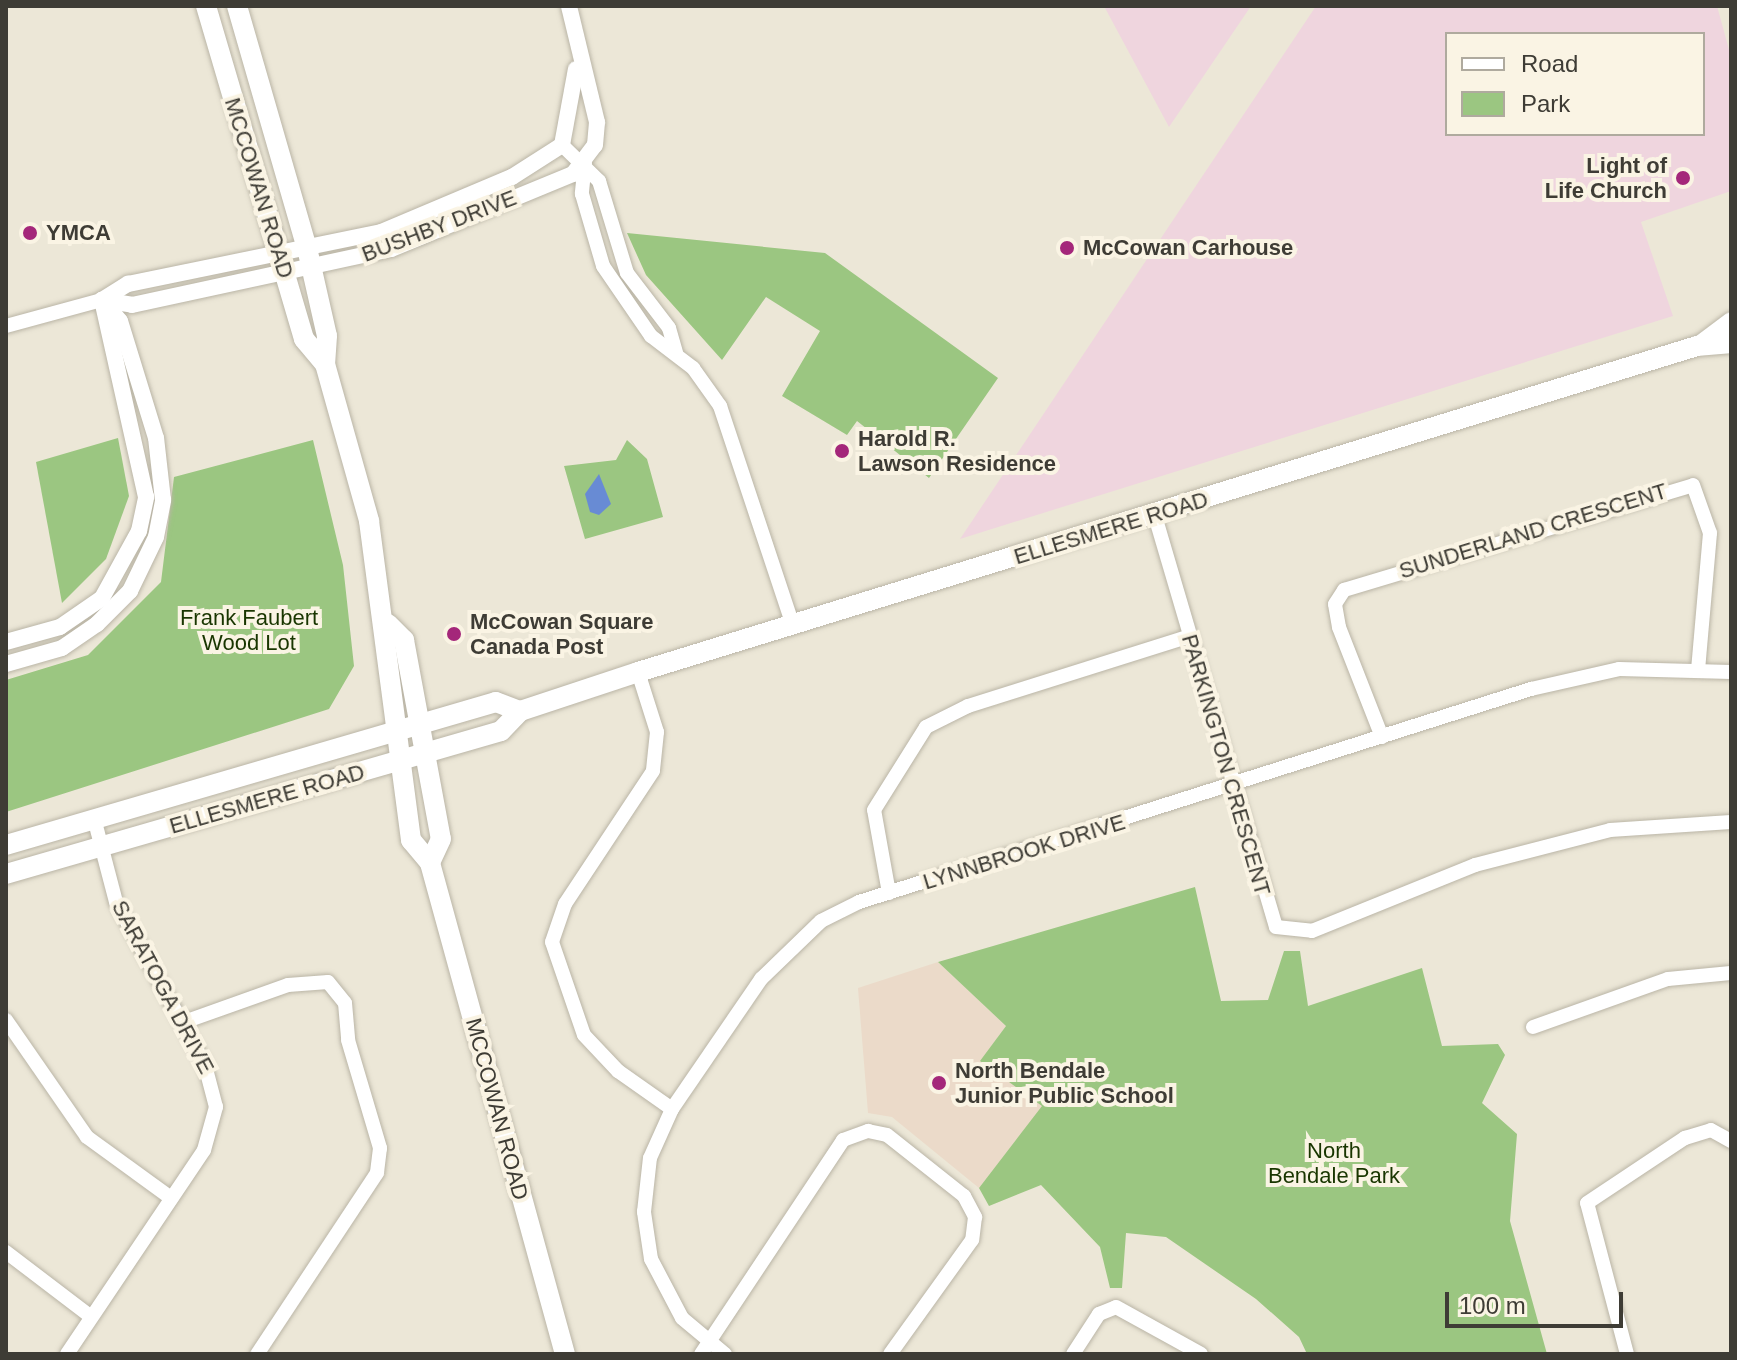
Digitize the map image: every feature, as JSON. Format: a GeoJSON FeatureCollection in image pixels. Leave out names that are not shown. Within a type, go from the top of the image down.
{"type":"FeatureCollection","features":[{"type":"Feature","properties":{"kind":"main road","name":"MCCOWAN ROAD"},"geometry":{"type":"LineString","coordinates":[[206,6],[304,339],[325,364]]}},
{"type":"Feature","properties":{"kind":"main road","name":"MCCOWAN ROAD"},"geometry":{"type":"LineString","coordinates":[[237,6],[307,248],[327,336],[325,364],[369,521],[388,624],[382,645],[392,733],[411,840],[430,863],[562,1354]]}},
{"type":"Feature","properties":{"kind":"main road","name":"ELLESMERE ROAD"},"geometry":{"type":"LineString","coordinates":[[1701,345],[1731,322]]}},
{"type":"Feature","properties":{"kind":"main road","name":"ELLESMERE ROAD"},"geometry":{"type":"LineString","coordinates":[[6,874],[501,731],[520,711],[638,672],[1155,516],[1701,345],[1731,343]]}},
{"type":"Feature","properties":{"kind":"main road","name":"MCCOWAN ROAD"},"geometry":{"type":"LineString","coordinates":[[388,624],[404,640],[421,754],[441,839],[430,863]]}},
{"type":"Feature","properties":{"kind":"main road","name":"ELLESMERE ROAD"},"geometry":{"type":"LineString","coordinates":[[6,845],[496,702],[520,711]]}},
{"type":"Feature","properties":{"kind":"street"},"geometry":{"type":"LineString","coordinates":[[569,6],[577,63],[597,122],[585,163],[582,194],[603,266],[651,336],[676,353],[720,406],[793,625]]}},
{"type":"Feature","properties":{"kind":"street"},"geometry":{"type":"LineString","coordinates":[[577,63],[562,145],[585,163],[599,181],[627,273],[669,328],[676,353]]}},
{"type":"Feature","properties":{"kind":"street","name":"BUSHBY DRIVE"},"geometry":{"type":"LineString","coordinates":[[102,300],[128,284],[307,248],[404,223],[503,181],[562,145]]}},
{"type":"Feature","properties":{"kind":"street","name":"BUSHBY DRIVE"},"geometry":{"type":"LineString","coordinates":[[102,300],[132,305],[312,270],[413,240],[585,163]]}},
{"type":"Feature","properties":{"kind":"street"},"geometry":{"type":"LineString","coordinates":[[503,181],[510,199]]}},
{"type":"Feature","properties":{"kind":"street"},"geometry":{"type":"LineString","coordinates":[[404,223],[413,240]]}},
{"type":"Feature","properties":{"kind":"street"},"geometry":{"type":"LineString","coordinates":[[6,326],[102,300]]}},
{"type":"Feature","properties":{"kind":"street"},"geometry":{"type":"LineString","coordinates":[[6,642],[60,627],[102,598],[139,531],[146,497],[102,324],[102,300]]}},
{"type":"Feature","properties":{"kind":"street"},"geometry":{"type":"LineString","coordinates":[[6,664],[62,648],[97,624],[130,591],[156,537],[163,500],[156,438],[120,321],[102,300]]}},
{"type":"Feature","properties":{"kind":"street","name":"SUNDERLAND CRESCENT"},"geometry":{"type":"LineString","coordinates":[[1382,737],[1336,614],[1344,590],[1693,485],[1710,533],[1698,670]]}},
{"type":"Feature","properties":{"kind":"street","name":"PARKINGTON CRESCENT"},"geometry":{"type":"LineString","coordinates":[[1155,516],[1268,914],[1276,927],[1299,932],[1502,857],[1640,824],[1731,822]]}},
{"type":"Feature","properties":{"kind":"street"},"geometry":{"type":"LineString","coordinates":[[889,893],[874,810],[926,727],[968,706],[1190,636]]}},
{"type":"Feature","properties":{"kind":"street","name":"LYNNBROOK DRIVE"},"geometry":{"type":"LineString","coordinates":[[725,1354],[705,1348],[671,1302],[647,1239],[650,1158],[672,1109],[777,958],[821,921],[889,893],[1234,788],[1382,737],[1587,674],[1698,670],[1731,672]]}},
{"type":"Feature","properties":{"kind":"street"},"geometry":{"type":"LineString","coordinates":[[638,672],[657,732],[653,771],[565,904],[552,942],[584,1035],[618,1071],[672,1109]]}},
{"type":"Feature","properties":{"kind":"street","name":"SARATOGA DRIVE"},"geometry":{"type":"LineString","coordinates":[[67,1354],[204,1150],[216,1107],[212,1080],[184,1022],[122,915],[94,818]]}},
{"type":"Feature","properties":{"kind":"street"},"geometry":{"type":"LineString","coordinates":[[1533,1027],[1668,979],[1731,973]]}},
{"type":"Feature","properties":{"kind":"street"},"geometry":{"type":"LineString","coordinates":[[184,1022],[288,985],[328,982],[345,1003],[348,1040],[380,1148],[377,1173],[257,1354]]}},
{"type":"Feature","properties":{"kind":"street"},"geometry":{"type":"LineString","coordinates":[[6,1020],[87,1137],[171,1198]]}},
{"type":"Feature","properties":{"kind":"street"},"geometry":{"type":"LineString","coordinates":[[1627,1354],[1587,1203],[1685,1138],[1711,1130],[1731,1141]]}},
{"type":"Feature","properties":{"kind":"street"},"geometry":{"type":"LineString","coordinates":[[705,1348],[843,1140],[868,1131],[887,1135],[964,1196],[975,1217],[972,1240],[890,1354]]}},
{"type":"Feature","properties":{"kind":"street"},"geometry":{"type":"LineString","coordinates":[[6,1252],[90,1316]]}},
{"type":"Feature","properties":{"kind":"street"},"geometry":{"type":"LineString","coordinates":[[1073,1354],[1099,1314],[1116,1307],[1201,1354]]}},
{"type":"Feature","properties":{"kind":"shaded area"},"geometry":{"type":"Polygon","coordinates":[[[1104,6],[1251,6],[1169,127],[1104,6]]]}},
{"type":"Feature","properties":{"kind":"shaded area"},"geometry":{"type":"Polygon","coordinates":[[[1316,6],[1717,6],[1731,57],[1731,191],[1641,222],[1673,316],[960,539],[1316,6]]]}},
{"type":"Feature","properties":{"kind":"shaded area","name":"North Bendale Junior Public School"},"geometry":{"type":"Polygon","coordinates":[[[938,962],[1006,1026],[981,1061],[1043,1106],[979,1188],[892,1117],[868,1113],[858,988],[938,962]]]}},
{"type":"Feature","properties":{"kind":"green space"},"geometry":{"type":"Polygon","coordinates":[[[627,233],[825,253],[998,378],[929,478],[857,421],[847,435],[782,396],[820,331],[766,297],[722,360],[646,275],[627,233]]]}},
{"type":"Feature","properties":{"kind":"green space"},"geometry":{"type":"Polygon","coordinates":[[[118,438],[129,496],[106,559],[62,603],[36,462],[118,438]]]}},
{"type":"Feature","properties":{"kind":"green space","name":"Frank Faubert Wood Lot"},"geometry":{"type":"Polygon","coordinates":[[[313,440],[343,565],[354,666],[329,709],[6,812],[6,680],[88,655],[161,582],[174,477],[313,440]]]}},
{"type":"Feature","properties":{"kind":"green space"},"geometry":{"type":"Polygon","coordinates":[[[627,440],[647,459],[663,517],[585,539],[564,466],[616,460],[627,440]]]}},
{"type":"Feature","properties":{"kind":"green space","name":"North Bendale Park"},"geometry":{"type":"Polygon","coordinates":[[[1195,887],[1221,1001],[1268,1000],[1284,951],[1300,951],[1308,1006],[1422,968],[1442,1046],[1498,1044],[1505,1055],[1482,1103],[1517,1134],[1510,1221],[1547,1354],[1307,1354],[1299,1337],[1256,1299],[1166,1237],[1126,1233],[1122,1288],[1110,1288],[1100,1247],[1041,1185],[989,1206],[979,1188],[1042,1106],[980,1061],[1006,1026],[938,962],[1195,887]]]}},
{"type":"Feature","properties":{"kind":"water"},"geometry":{"type":"Polygon","coordinates":[[[599,474],[611,504],[599,515],[590,512],[585,494],[599,474]]]}},
{"type":"Feature","properties":{"kind":"place","name":"Light of Life Church"},"geometry":{"type":"Point","coordinates":[1683,178]}},
{"type":"Feature","properties":{"kind":"place","name":"YMCA"},"geometry":{"type":"Point","coordinates":[30,233]}},
{"type":"Feature","properties":{"kind":"place","name":"McCowan Carhouse"},"geometry":{"type":"Point","coordinates":[1067,248]}},
{"type":"Feature","properties":{"kind":"place","name":"Harold R. Lawson Residence"},"geometry":{"type":"Point","coordinates":[842,451]}},
{"type":"Feature","properties":{"kind":"place","name":"McCowan Square Canada Post"},"geometry":{"type":"Point","coordinates":[454,634]}},
{"type":"Feature","properties":{"kind":"place","name":"North Bendale Junior Public School"},"geometry":{"type":"Point","coordinates":[939,1083]}}]}
